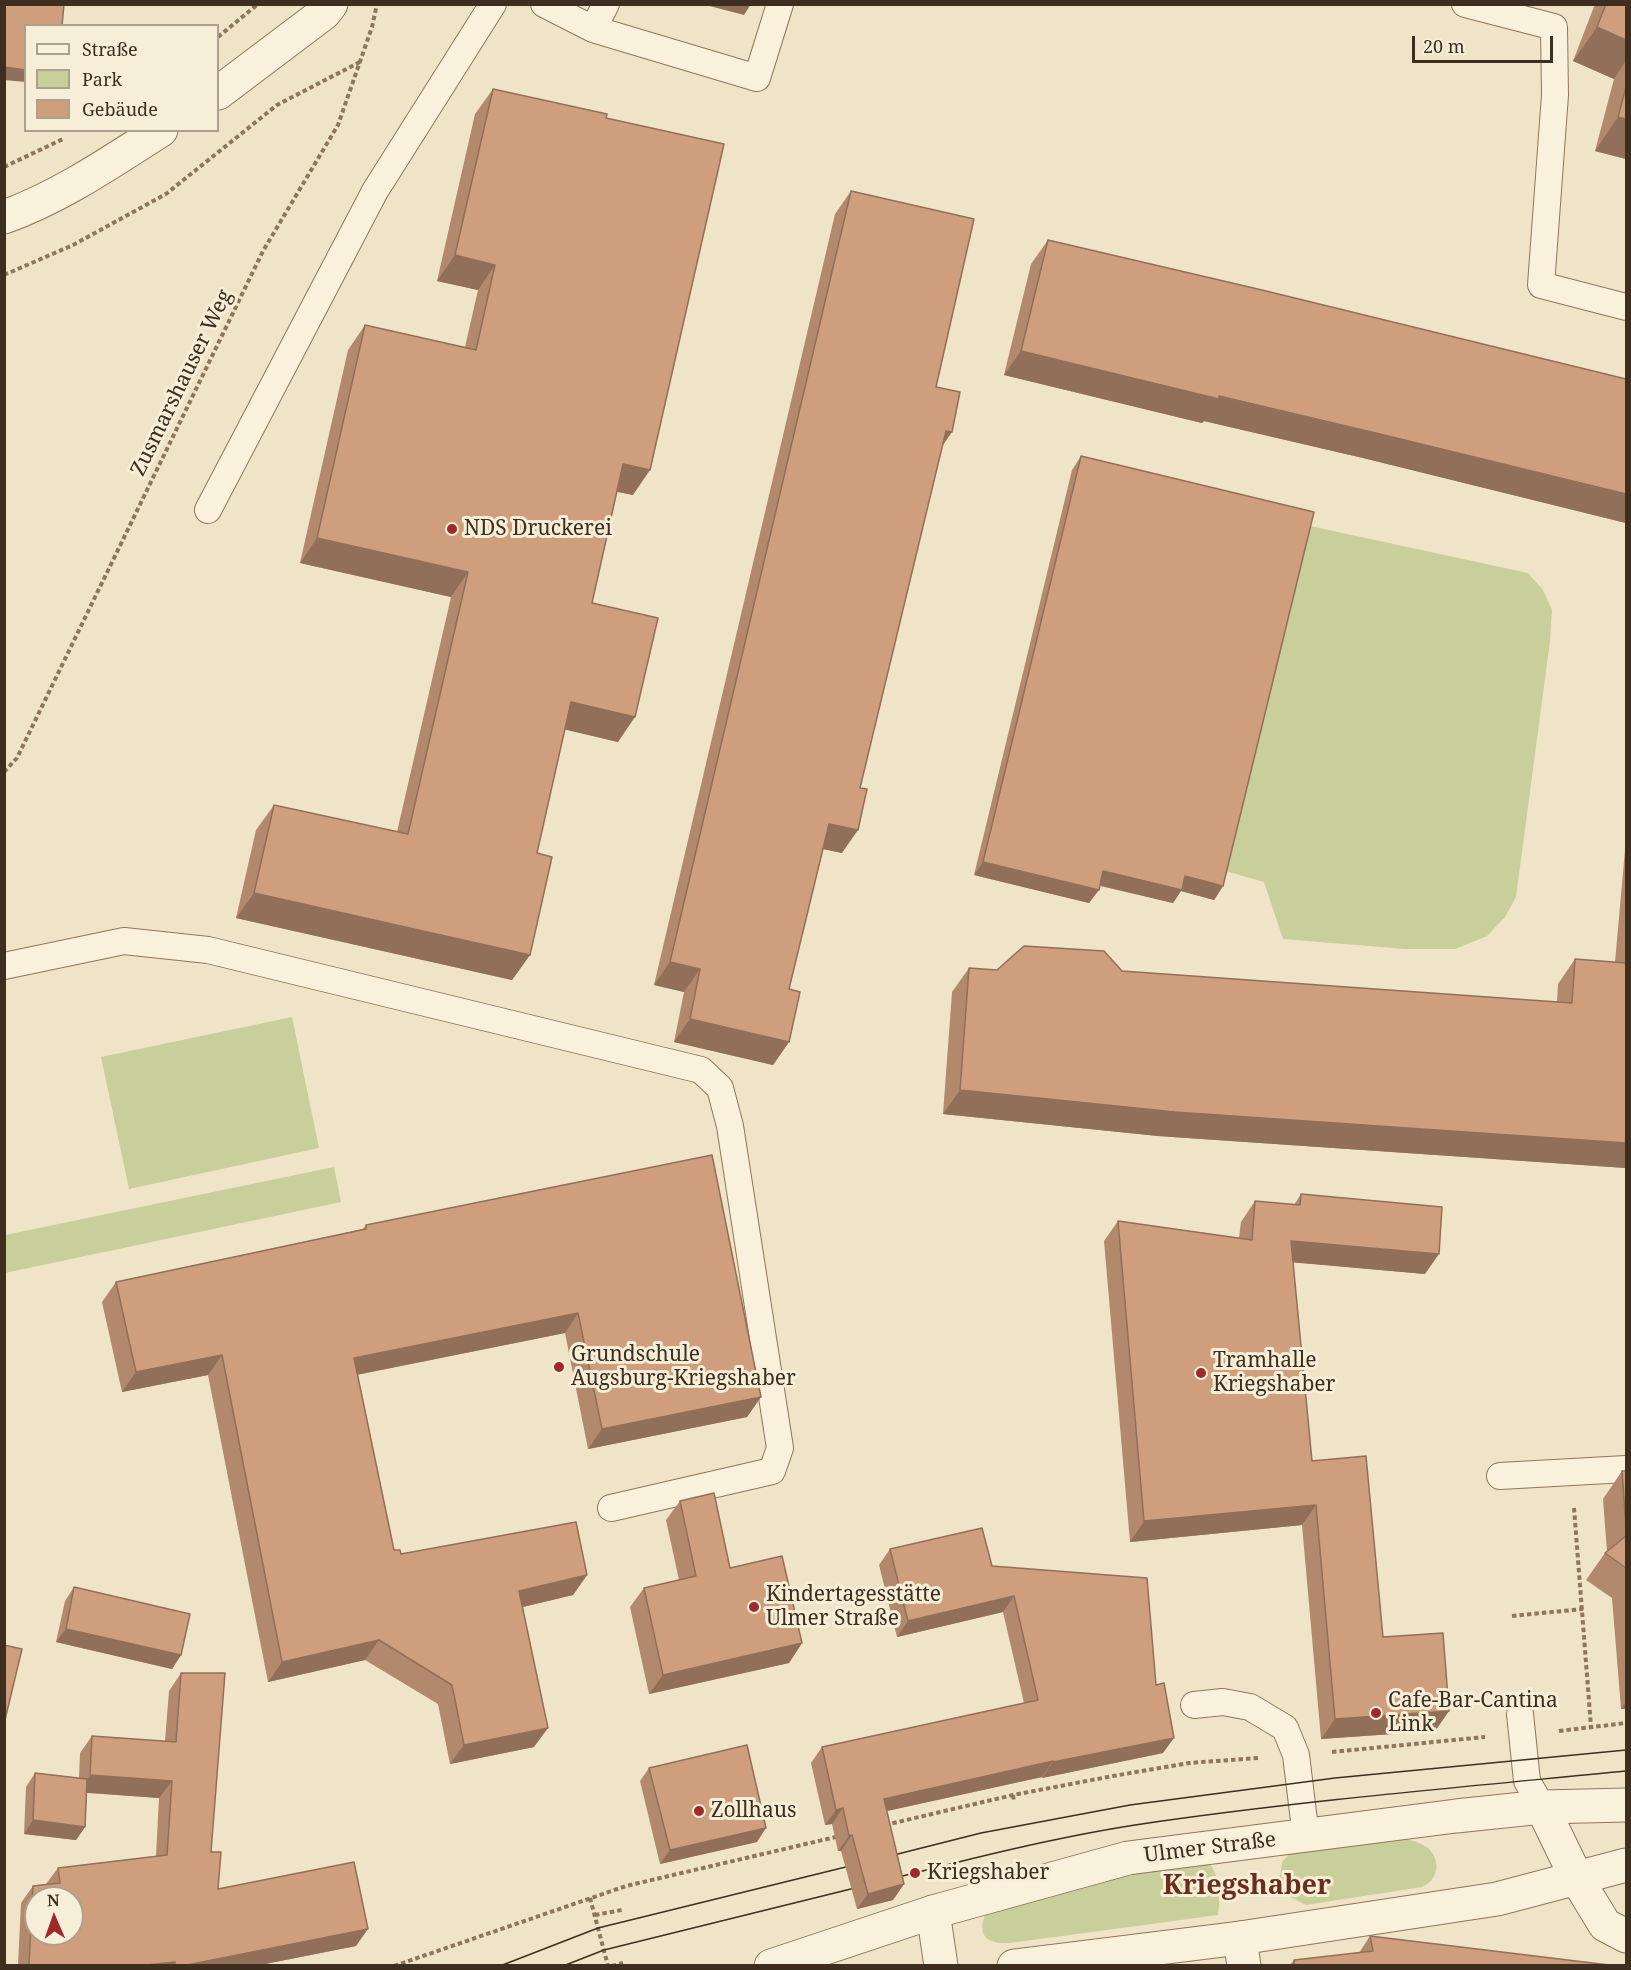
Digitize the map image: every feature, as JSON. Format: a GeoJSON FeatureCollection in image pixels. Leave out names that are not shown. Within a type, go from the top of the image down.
{"type":"FeatureCollection","features":[{"type":"Feature","properties":{"kind":"street"},"geometry":{"type":"LineString","coordinates":[[219,92],[324,13],[331,4]]}},
{"type":"Feature","properties":{"kind":"street"},"geometry":{"type":"LineString","coordinates":[[4,217],[44,201],[158,132]]}},
{"type":"Feature","properties":{"kind":"street","name":"Ulmer Straße"},"geometry":{"type":"LineString","coordinates":[[771,1965],[933,1912],[1128,1858],[1456,1816],[1542,1807],[1626,1805]]}},
{"type":"Feature","properties":{"kind":"street"},"geometry":{"type":"LineString","coordinates":[[1542,1807],[1577,1880],[1605,1924],[1626,1935]]}},
{"type":"Feature","properties":{"kind":"street"},"geometry":{"type":"LineString","coordinates":[[1014,1965],[1242,1952],[1497,1899],[1577,1880],[1626,1865]]}},
{"type":"Feature","properties":{"kind":"street"},"geometry":{"type":"LineString","coordinates":[[933,1912],[941,1965]]}},
{"type":"Feature","properties":{"kind":"lane"},"geometry":{"type":"LineString","coordinates":[[208,510],[375,191],[493,4]]}},
{"type":"Feature","properties":{"kind":"lane"},"geometry":{"type":"LineString","coordinates":[[543,4],[593,28],[757,78],[780,4]]}},
{"type":"Feature","properties":{"kind":"lane"},"geometry":{"type":"LineString","coordinates":[[593,28],[606,4]]}},
{"type":"Feature","properties":{"kind":"lane"},"geometry":{"type":"LineString","coordinates":[[1465,4],[1554,27],[1555,95],[1541,285],[1626,307]]}},
{"type":"Feature","properties":{"kind":"lane"},"geometry":{"type":"LineString","coordinates":[[4,966],[124,941],[208,950],[701,1070],[720,1088],[730,1126],[780,1448],[772,1471],[611,1508]]}},
{"type":"Feature","properties":{"kind":"lane"},"geometry":{"type":"LineString","coordinates":[[1500,1476],[1626,1468]]}},
{"type":"Feature","properties":{"kind":"lane"},"geometry":{"type":"LineString","coordinates":[[1194,1705],[1223,1702],[1250,1707],[1285,1728],[1296,1755],[1306,1837]]}},
{"type":"Feature","properties":{"kind":"lane"},"geometry":{"type":"LineString","coordinates":[[1521,1725],[1527,1780],[1542,1807]]}},
{"type":"Feature","properties":{"kind":"path"},"geometry":{"type":"LineString","coordinates":[[219,36],[258,4]]}},
{"type":"Feature","properties":{"kind":"path","name":"Zusmarshauser Weg"},"geometry":{"type":"LineString","coordinates":[[4,772],[17,758],[263,251],[338,125],[372,27],[377,4]]}},
{"type":"Feature","properties":{"kind":"path"},"geometry":{"type":"LineString","coordinates":[[4,276],[73,245],[166,194],[277,105],[360,62]]}},
{"type":"Feature","properties":{"kind":"path"},"geometry":{"type":"LineString","coordinates":[[4,167],[71,135]]}},
{"type":"Feature","properties":{"kind":"path"},"geometry":{"type":"LineString","coordinates":[[1571,1472],[1592,1727]]}},
{"type":"Feature","properties":{"kind":"path"},"geometry":{"type":"LineString","coordinates":[[1512,1616],[1583,1609]]}},
{"type":"Feature","properties":{"kind":"path"},"geometry":{"type":"LineString","coordinates":[[875,1828],[1013,1795],[1189,1763],[1296,1755],[1521,1725],[1592,1727],[1626,1724]]}},
{"type":"Feature","properties":{"kind":"path"},"geometry":{"type":"LineString","coordinates":[[1013,1795],[1014,1802]]}},
{"type":"Feature","properties":{"kind":"path"},"geometry":{"type":"LineString","coordinates":[[394,1965],[626,1886],[810,1845],[842,1835]]}},
{"type":"Feature","properties":{"kind":"path"},"geometry":{"type":"LineString","coordinates":[[590,1898],[608,1965]]}},
{"type":"Feature","properties":{"kind":"path"},"geometry":{"type":"LineString","coordinates":[[595,1915],[622,1910]]}},
{"type":"Feature","properties":{"kind":"path"},"geometry":{"type":"LineString","coordinates":[[612,1965],[623,1964]]}},
{"type":"Feature","properties":{"kind":"green space"},"geometry":{"type":"Polygon","coordinates":[[[1310,526],[1528,573],[1543,590],[1552,610],[1550,641],[1516,897],[1505,917],[1487,936],[1455,949],[1405,949],[1283,939],[1264,882],[1225,871],[1310,526]]]}},
{"type":"Feature","properties":{"kind":"green space"},"geometry":{"type":"Polygon","coordinates":[[[292,1017],[319,1148],[129,1189],[101,1057],[292,1017]]]}},
{"type":"Feature","properties":{"kind":"green space"},"geometry":{"type":"Polygon","coordinates":[[[334,1167],[341,1202],[5,1273],[5,1235],[334,1167]]]}},
{"type":"Feature","properties":{"kind":"green space"},"geometry":{"type":"Polygon","coordinates":[[[1401,1838],[1425,1846],[1435,1858],[1435,1875],[1428,1884],[1422,1887],[1306,1905],[1288,1896],[1281,1885],[1282,1862],[1291,1852],[1401,1838]]]}},
{"type":"Feature","properties":{"kind":"green space"},"geometry":{"type":"Polygon","coordinates":[[[1207,1861],[1215,1873],[1219,1886],[1218,1915],[1010,1943],[995,1942],[983,1933],[986,1913],[1122,1877],[1207,1861]]]}},
{"type":"Feature","properties":{"kind":"building"},"geometry":{"type":"Polygon","coordinates":[[[4,4],[64,4],[62,24],[24,24],[24,70],[4,67],[4,4]]]}},
{"type":"Feature","properties":{"kind":"building"},"geometry":{"type":"Polygon","coordinates":[[[1606,4],[1626,4],[1626,40],[1597,27],[1606,4]]]}},
{"type":"Feature","properties":{"kind":"building"},"geometry":{"type":"Polygon","coordinates":[[[1626,87],[1626,119],[1618,117],[1626,87]]]}},
{"type":"Feature","properties":{"kind":"building","name":"NDS Druckerei"},"geometry":{"type":"Polygon","coordinates":[[[493,89],[607,114],[606,118],[724,144],[650,470],[623,464],[592,603],[658,618],[635,717],[571,702],[537,853],[552,857],[530,955],[254,893],[274,805],[408,834],[468,572],[317,538],[365,325],[476,350],[495,265],[455,255],[493,89]]]}},
{"type":"Feature","properties":{"kind":"building"},"geometry":{"type":"Polygon","coordinates":[[[851,191],[974,219],[936,387],[960,392],[952,432],[946,431],[860,788],[867,789],[858,830],[829,824],[789,989],[800,992],[789,1042],[690,1019],[700,969],[670,962],[851,191]]]}},
{"type":"Feature","properties":{"kind":"building"},"geometry":{"type":"Polygon","coordinates":[[[1048,240],[1626,379],[1626,494],[1380,434],[1219,396],[1219,399],[1021,351],[1048,240]]]}},
{"type":"Feature","properties":{"kind":"building"},"geometry":{"type":"Polygon","coordinates":[[[1081,456],[1314,512],[1223,886],[1185,876],[1182,890],[1103,871],[1099,890],[983,862],[1081,456]]]}},
{"type":"Feature","properties":{"kind":"building"},"geometry":{"type":"Polygon","coordinates":[[[1024,946],[1104,951],[1122,971],[1572,1003],[1575,959],[1626,963],[1626,1143],[1175,1112],[960,1090],[969,968],[997,970],[1024,946]]]}},
{"type":"Feature","properties":{"kind":"building"},"geometry":{"type":"Polygon","coordinates":[[[712,1155],[761,1397],[602,1429],[578,1313],[354,1358],[394,1550],[400,1550],[401,1554],[576,1522],[587,1575],[519,1591],[548,1728],[464,1745],[452,1685],[379,1640],[282,1662],[222,1355],[136,1372],[116,1282],[366,1229],[366,1225],[712,1155]]]}},
{"type":"Feature","properties":{"kind":"building"},"geometry":{"type":"Polygon","coordinates":[[[1301,1194],[1442,1207],[1439,1254],[1291,1241],[1312,1461],[1366,1456],[1383,1637],[1443,1633],[1449,1711],[1335,1719],[1316,1505],[1144,1521],[1118,1221],[1252,1240],[1255,1201],[1300,1205],[1301,1194]]]}},
{"type":"Feature","properties":{"kind":"building"},"geometry":{"type":"Polygon","coordinates":[[[1622,1471],[1626,1471],[1626,1526],[1622,1471]]]}},
{"type":"Feature","properties":{"kind":"building"},"geometry":{"type":"Polygon","coordinates":[[[714,1493],[730,1568],[782,1556],[802,1643],[663,1675],[644,1588],[696,1576],[680,1501],[714,1493]]]}},
{"type":"Feature","properties":{"kind":"building"},"geometry":{"type":"Polygon","coordinates":[[[982,1528],[992,1566],[1147,1578],[1156,1685],[1164,1683],[1174,1738],[1053,1761],[884,1799],[904,1884],[868,1894],[852,1835],[849,1836],[843,1808],[836,1810],[822,1747],[1038,1700],[1014,1596],[908,1621],[890,1549],[982,1528]]]}},
{"type":"Feature","properties":{"kind":"building"},"geometry":{"type":"Polygon","coordinates":[[[1626,1536],[1626,1568],[1605,1553],[1626,1536]]]}},
{"type":"Feature","properties":{"kind":"building"},"geometry":{"type":"Polygon","coordinates":[[[74,1587],[190,1614],[181,1655],[66,1629],[74,1587]]]}},
{"type":"Feature","properties":{"kind":"building"},"geometry":{"type":"Polygon","coordinates":[[[4,1645],[22,1649],[4,1724],[4,1645]]]}},
{"type":"Feature","properties":{"kind":"building"},"geometry":{"type":"Polygon","coordinates":[[[181,1673],[225,1673],[211,1852],[221,1852],[218,1889],[354,1862],[368,1929],[187,1965],[175,1965],[175,1962],[147,1965],[29,1965],[30,1946],[84,1946],[84,1886],[33,1886],[60,1883],[58,1868],[167,1855],[172,1781],[90,1775],[92,1736],[176,1742],[181,1673]]]}},
{"type":"Feature","properties":{"kind":"building","name":"Zollhaus"},"geometry":{"type":"Polygon","coordinates":[[[747,1745],[766,1828],[670,1850],[649,1768],[747,1745]]]}},
{"type":"Feature","properties":{"kind":"building"},"geometry":{"type":"Polygon","coordinates":[[[35,1773],[87,1779],[85,1827],[33,1820],[35,1773]]]}},
{"type":"Feature","properties":{"kind":"building"},"geometry":{"type":"Polygon","coordinates":[[[1370,1936],[1609,1965],[1294,1965],[1294,1960],[1373,1951],[1370,1936]]]}},
{"type":"Feature","properties":{"kind":"tram line"},"geometry":{"type":"LineString","coordinates":[[882,1858],[981,1833],[1130,1805],[1335,1778],[1626,1750]]}},
{"type":"Feature","properties":{"kind":"tram line"},"geometry":{"type":"LineString","coordinates":[[887,1880],[1104,1830],[1196,1816],[1626,1771]]}},
{"type":"Feature","properties":{"kind":"tram line"},"geometry":{"type":"LineString","coordinates":[[500,1966],[598,1928],[862,1863]]}},
{"type":"Feature","properties":{"kind":"tram line"},"geometry":{"type":"LineString","coordinates":[[563,1966],[604,1950],[867,1885]]}},
{"type":"Feature","properties":{"kind":"place","name":"NDS Druckerei"},"geometry":{"type":"Point","coordinates":[452,529]}},
{"type":"Feature","properties":{"kind":"place","name":"Grundschule Augsburg-Kriegshaber"},"geometry":{"type":"Point","coordinates":[559,1367]}},
{"type":"Feature","properties":{"kind":"place","name":"Tramhalle Kriegshaber"},"geometry":{"type":"Point","coordinates":[1201,1373]}},
{"type":"Feature","properties":{"kind":"place","name":"Kindertagesstätte Ulmer Straße"},"geometry":{"type":"Point","coordinates":[754,1607]}},
{"type":"Feature","properties":{"kind":"place","name":"Cafe-Bar-Cantina Link"},"geometry":{"type":"Point","coordinates":[1376,1713]}},
{"type":"Feature","properties":{"kind":"place","name":"Zollhaus"},"geometry":{"type":"Point","coordinates":[699,1811]}},
{"type":"Feature","properties":{"kind":"place","name":"Kriegshaber"},"geometry":{"type":"Point","coordinates":[915,1873]}},
{"type":"Feature","properties":{"kind":"district","name":"Kriegshaber"},"geometry":{"type":"Point","coordinates":[1247,1886]}}]}
